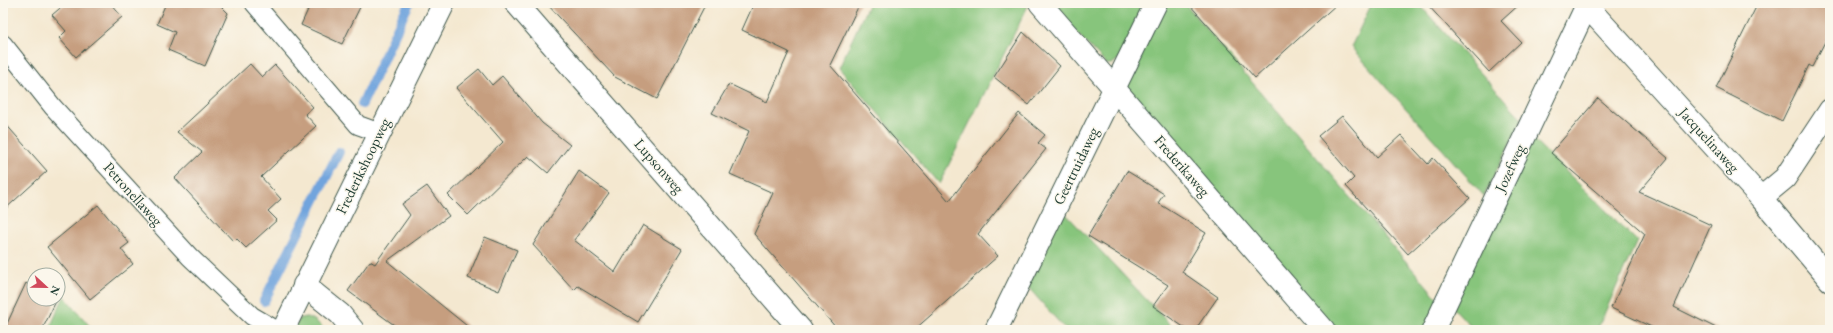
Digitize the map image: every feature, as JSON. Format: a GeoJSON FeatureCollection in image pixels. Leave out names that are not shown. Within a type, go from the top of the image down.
{"type":"FeatureCollection","features":[{"type":"Feature","properties":{"kind":"street","name":"Frederikshoopweg"},"geometry":{"type":"LineString","coordinates":[[282,330],[444,3]]}},
{"type":"Feature","properties":{"kind":"street","name":"Lupsonweg"},"geometry":{"type":"LineString","coordinates":[[516,3],[801,330]]}},
{"type":"Feature","properties":{"kind":"street","name":"Frederikaweg"},"geometry":{"type":"LineString","coordinates":[[1040,3],[1324,330]]}},
{"type":"Feature","properties":{"kind":"street","name":"Geertruidaweg"},"geometry":{"type":"LineString","coordinates":[[996,330],[1156,3]]}},
{"type":"Feature","properties":{"kind":"street","name":"Jacquelinaweg"},"geometry":{"type":"LineString","coordinates":[[1586,4],[1761,198],[1830,280]]}},
{"type":"Feature","properties":{"kind":"street","name":"Jozefweg"},"geometry":{"type":"LineString","coordinates":[[1433,330],[1586,4]]}},
{"type":"Feature","properties":{"kind":"street"},"geometry":{"type":"LineString","coordinates":[[1761,198],[1785,178],[1830,110]]}},
{"type":"Feature","properties":{"kind":"street"},"geometry":{"type":"LineString","coordinates":[[304,286],[340,314],[353,330]]}},
{"type":"Feature","properties":{"kind":"lane"},"geometry":{"type":"LineString","coordinates":[[254,3],[358,124],[380,133]]}},
{"type":"Feature","properties":{"kind":"lane","name":"Petronellaweg"},"geometry":{"type":"LineString","coordinates":[[3,44],[53,107],[190,257],[252,316],[276,330]]}},
{"type":"Feature","properties":{"kind":"green space"},"geometry":{"type":"Polygon","coordinates":[[[869,3],[1026,3],[1028,6],[939,184],[839,68],[869,3]]]}},
{"type":"Feature","properties":{"kind":"green space"},"geometry":{"type":"Polygon","coordinates":[[[1048,3],[1147,3],[1120,58],[1112,64],[1106,64],[1048,3]]]}},
{"type":"Feature","properties":{"kind":"green space"},"geometry":{"type":"Polygon","coordinates":[[[1164,3],[1184,3],[1439,300],[1424,330],[1333,330],[1126,86],[1164,3]]]}},
{"type":"Feature","properties":{"kind":"green space"},"geometry":{"type":"Polygon","coordinates":[[[1372,3],[1418,3],[1522,119],[1484,196],[1351,47],[1372,3]]]}},
{"type":"Feature","properties":{"kind":"green space"},"geometry":{"type":"Polygon","coordinates":[[[1532,138],[1637,241],[1597,330],[1474,330],[1452,306],[1532,138]]]}},
{"type":"Feature","properties":{"kind":"green space"},"geometry":{"type":"Polygon","coordinates":[[[1063,211],[1175,330],[1066,330],[1027,286],[1063,211]]]}},
{"type":"Feature","properties":{"kind":"green space"},"geometry":{"type":"Polygon","coordinates":[[[66,298],[93,330],[49,330],[59,307],[66,307],[66,298]]]}},
{"type":"Feature","properties":{"kind":"green space"},"geometry":{"type":"Polygon","coordinates":[[[307,317],[316,321],[325,330],[293,330],[300,318],[307,317]]]}},
{"type":"Feature","properties":{"kind":"building"},"geometry":{"type":"Polygon","coordinates":[[[66,3],[110,3],[122,17],[76,57],[59,38],[66,31],[52,15],[66,3]]]}},
{"type":"Feature","properties":{"kind":"building"},"geometry":{"type":"Polygon","coordinates":[[[166,3],[218,3],[228,13],[205,66],[168,50],[175,32],[157,24],[166,3]]]}},
{"type":"Feature","properties":{"kind":"building"},"geometry":{"type":"Polygon","coordinates":[[[311,3],[362,3],[342,44],[301,25],[311,3]]]}},
{"type":"Feature","properties":{"kind":"building"},"geometry":{"type":"Polygon","coordinates":[[[546,3],[706,3],[657,99],[615,77],[546,3]]]}},
{"type":"Feature","properties":{"kind":"building"},"geometry":{"type":"Polygon","coordinates":[[[754,3],[860,3],[830,65],[949,201],[1019,113],[1045,135],[1038,143],[1046,149],[978,234],[998,256],[914,330],[838,330],[754,234],[773,193],[730,174],[749,131],[712,113],[729,84],[767,102],[789,52],[742,30],[754,3]]]}},
{"type":"Feature","properties":{"kind":"building"},"geometry":{"type":"Polygon","coordinates":[[[1188,3],[1338,3],[1255,78],[1188,3]]]}},
{"type":"Feature","properties":{"kind":"building"},"geometry":{"type":"Polygon","coordinates":[[[1426,3],[1521,3],[1501,21],[1521,42],[1489,72],[1426,3]]]}},
{"type":"Feature","properties":{"kind":"building"},"geometry":{"type":"Polygon","coordinates":[[[1758,3],[1830,3],[1830,32],[1812,67],[1809,65],[1782,121],[1716,88],[1758,3]]]}},
{"type":"Feature","properties":{"kind":"building"},"geometry":{"type":"Polygon","coordinates":[[[1023,32],[1060,66],[1029,105],[994,77],[1023,32]]]}},
{"type":"Feature","properties":{"kind":"building"},"geometry":{"type":"Polygon","coordinates":[[[250,64],[262,77],[275,65],[313,107],[305,114],[316,126],[261,177],[281,199],[268,211],[277,220],[246,248],[237,239],[234,242],[175,178],[202,152],[177,132],[250,64]]]}},
{"type":"Feature","properties":{"kind":"building"},"geometry":{"type":"Polygon","coordinates":[[[479,69],[492,85],[502,76],[542,123],[570,145],[548,173],[528,156],[468,215],[448,195],[503,142],[456,88],[479,69]]]}},
{"type":"Feature","properties":{"kind":"building"},"geometry":{"type":"Polygon","coordinates":[[[1598,98],[1668,158],[1639,192],[1711,225],[1674,307],[1720,330],[1658,330],[1611,308],[1645,234],[1551,153],[1598,98]]]}},
{"type":"Feature","properties":{"kind":"building"},"geometry":{"type":"Polygon","coordinates":[[[1342,116],[1377,157],[1401,135],[1428,164],[1433,158],[1470,198],[1408,254],[1346,186],[1354,178],[1318,136],[1342,116]]]}},
{"type":"Feature","properties":{"kind":"building"},"geometry":{"type":"Polygon","coordinates":[[[3,121],[47,171],[3,211],[3,121]]]}},
{"type":"Feature","properties":{"kind":"building"},"geometry":{"type":"Polygon","coordinates":[[[579,171],[609,193],[574,240],[615,272],[643,225],[682,249],[638,322],[578,286],[574,290],[533,245],[579,171]]]}},
{"type":"Feature","properties":{"kind":"building"},"geometry":{"type":"Polygon","coordinates":[[[1127,171],[1164,194],[1158,203],[1206,233],[1182,272],[1218,297],[1195,330],[1188,330],[1153,306],[1168,285],[1088,236],[1127,171]]]}},
{"type":"Feature","properties":{"kind":"building"},"geometry":{"type":"Polygon","coordinates":[[[427,186],[449,216],[387,261],[472,330],[401,330],[348,291],[370,261],[375,264],[410,215],[402,204],[427,186]]]}},
{"type":"Feature","properties":{"kind":"building"},"geometry":{"type":"Polygon","coordinates":[[[98,205],[129,243],[121,249],[133,264],[90,299],[66,270],[66,267],[64,267],[47,247],[98,205]]]}},
{"type":"Feature","properties":{"kind":"building"},"geometry":{"type":"Polygon","coordinates":[[[485,237],[517,250],[499,291],[468,278],[485,237]]]}},
{"type":"Feature","properties":{"kind":"building"},"geometry":{"type":"Polygon","coordinates":[[[26,283],[26,307],[53,307],[42,330],[4,330],[26,283]]]}},
{"type":"Feature","properties":{"kind":"waterway"},"geometry":{"type":"LineString","coordinates":[[362,104],[409,3]]}},
{"type":"Feature","properties":{"kind":"waterway"},"geometry":{"type":"LineString","coordinates":[[264,301],[339,152]]}}]}
